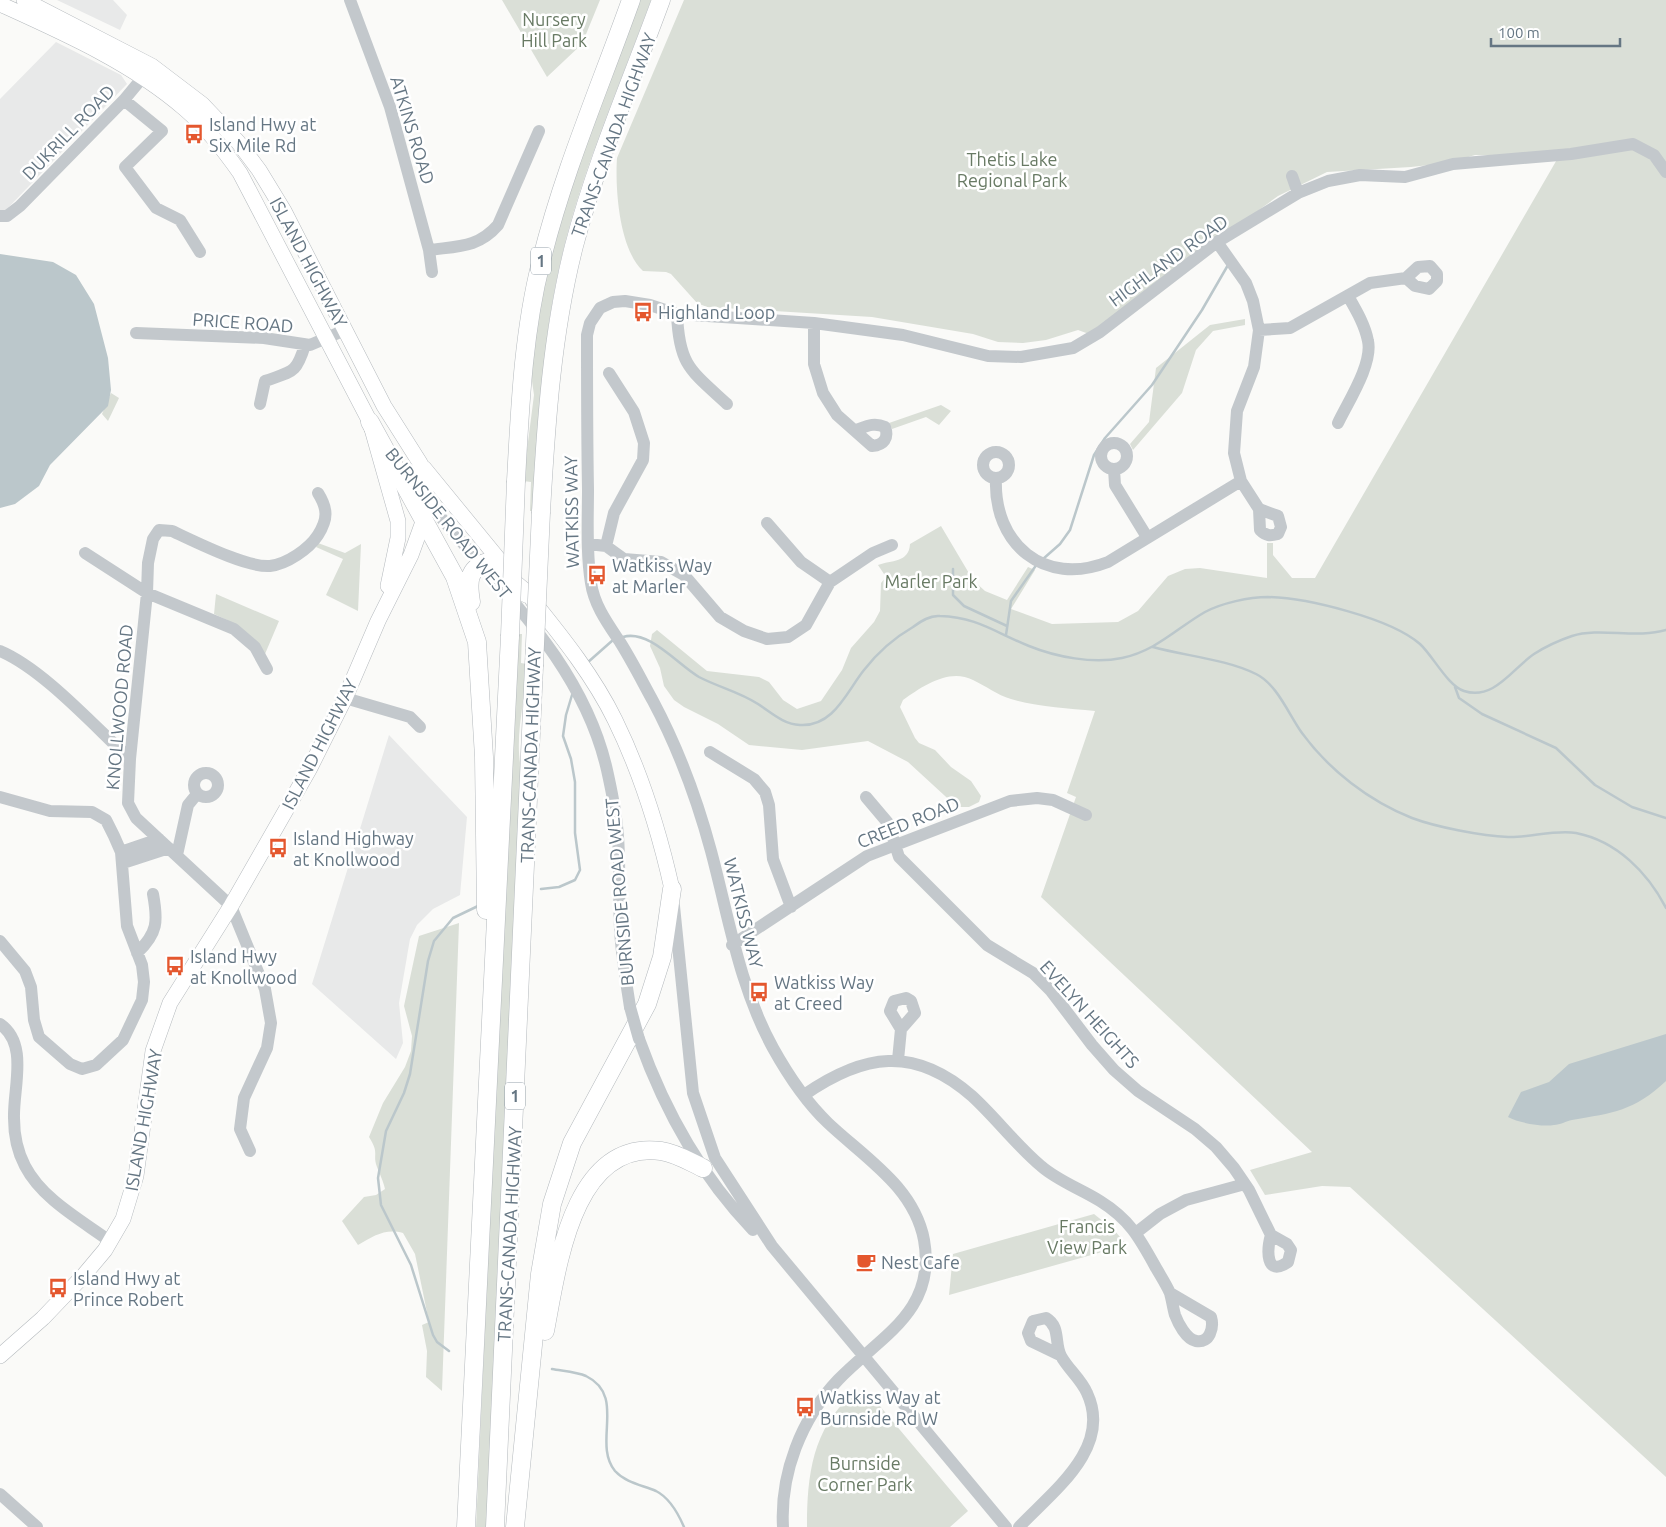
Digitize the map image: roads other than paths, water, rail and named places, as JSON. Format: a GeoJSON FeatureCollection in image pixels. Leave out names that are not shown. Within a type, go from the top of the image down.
{"type":"FeatureCollection","features":[{"type":"Feature","properties":{"kind":"highway","name":"TRANS-CANADA HIGHWAY"},"geometry":{"type":"LineString","coordinates":[[466,1527],[488,1050],[494,985],[516,481],[524,368],[540,264],[566,175],[630,0]]}},
{"type":"Feature","properties":{"kind":"highway","name":"TRANS-CANADA HIGHWAY"},"geometry":{"type":"LineString","coordinates":[[495,1527],[546,424],[556,340],[573,248],[595,175],[661,0]]}},
{"type":"Feature","properties":{"kind":"highway"},"geometry":{"type":"LineString","coordinates":[[370,422],[455,577],[477,642]]}},
{"type":"Feature","properties":{"kind":"highway"},"geometry":{"type":"LineString","coordinates":[[488,1050],[484,757],[477,642],[468,584],[472,571],[479,564],[488,562],[526,594]]}},
{"type":"Feature","properties":{"kind":"highway"},"geometry":{"type":"LineString","coordinates":[[515,1527],[540,1274],[552,1204],[572,1143],[647,1004],[662,957],[672,889]]}},
{"type":"Feature","properties":{"kind":"highway"},"geometry":{"type":"LineString","coordinates":[[524,1437],[549,1308],[566,1239],[582,1194],[592,1179],[604,1167],[619,1158],[633,1153],[661,1151],[677,1155],[703,1168]]}},
{"type":"Feature","properties":{"kind":"main road","name":"ISLAND HIGHWAY"},"geometry":{"type":"LineString","coordinates":[[0,1356],[50,1311],[84,1275],[111,1242],[123,1219],[136,1176],[153,1051],[170,1003],[231,906],[310,768],[345,698],[378,621],[411,555],[424,519],[427,500],[420,463],[384,406],[284,212],[259,170],[238,142],[202,104],[152,66],[24,0]]}},
{"type":"Feature","properties":{"kind":"main road","name":"ISLAND HIGHWAY"},"geometry":{"type":"LineString","coordinates":[[3,4],[115,61],[143,78],[187,110],[217,141],[240,173],[288,261],[326,339],[370,422],[395,507],[398,531],[393,570],[378,621]]}},
{"type":"Feature","properties":{"kind":"main road","name":"BURNSIDE ROAD WEST"},"geometry":{"type":"LineString","coordinates":[[420,463],[575,654],[614,719],[639,778],[662,845],[672,889]]}},
{"type":"Feature","properties":{"kind":"street","name":"ATKINS ROAD"},"geometry":{"type":"LineString","coordinates":[[350,0],[390,107],[429,250],[432,272]]}},
{"type":"Feature","properties":{"kind":"street","name":"DUKRILL ROAD"},"geometry":{"type":"LineString","coordinates":[[1,217],[20,206],[124,100],[152,66]]}},
{"type":"Feature","properties":{"kind":"street"},"geometry":{"type":"LineString","coordinates":[[124,100],[162,131],[126,167],[156,208],[180,220],[200,252]]}},
{"type":"Feature","properties":{"kind":"street"},"geometry":{"type":"LineString","coordinates":[[429,250],[465,246],[487,238],[498,225],[540,131]]}},
{"type":"Feature","properties":{"kind":"street","name":"HIGHLAND ROAD"},"geometry":{"type":"LineString","coordinates":[[677,314],[814,323],[903,335],[988,356],[1021,357],[1072,348],[1100,332],[1217,242],[1298,193],[1328,181],[1360,175],[1405,177],[1453,164],[1568,155],[1633,144],[1654,155],[1666,172]]}},
{"type":"Feature","properties":{"kind":"street"},"geometry":{"type":"LineString","coordinates":[[1292,176],[1298,193]]}},
{"type":"Feature","properties":{"kind":"street"},"geometry":{"type":"LineString","coordinates":[[1217,242],[1246,283],[1253,301],[1258,330],[1254,367],[1237,411],[1234,453],[1240,481],[1259,509]]}},
{"type":"Feature","properties":{"kind":"street"},"geometry":{"type":"LineString","coordinates":[[1258,330],[1290,328],[1370,283],[1406,278]]}},
{"type":"Feature","properties":{"kind":"street"},"geometry":{"type":"LineString","coordinates":[[1338,423],[1367,363],[1369,343],[1362,322],[1348,296]]}},
{"type":"Feature","properties":{"kind":"street","name":"WATKISS WAY"},"geometry":{"type":"LineString","coordinates":[[677,314],[635,301],[613,302],[600,308],[590,323],[587,335],[588,544],[591,586],[601,614],[621,644],[654,703],[692,789],[711,851],[732,945],[756,1016],[786,1070],[804,1095],[827,1122],[896,1185],[915,1212],[923,1235],[925,1269],[919,1292],[903,1322],[829,1390],[809,1419],[798,1441],[787,1477],[782,1509],[783,1527]]}},
{"type":"Feature","properties":{"kind":"street"},"geometry":{"type":"LineString","coordinates":[[677,314],[678,342],[685,360],[698,377],[727,404]]}},
{"type":"Feature","properties":{"kind":"street"},"geometry":{"type":"LineString","coordinates":[[814,323],[814,364],[823,394],[837,415],[856,430]]}},
{"type":"Feature","properties":{"kind":"street","name":"PRICE ROAD"},"geometry":{"type":"LineString","coordinates":[[136,333],[264,338],[310,345],[345,330]]}},
{"type":"Feature","properties":{"kind":"street"},"geometry":{"type":"LineString","coordinates":[[260,404],[265,381],[293,371],[299,364],[305,345]]}},
{"type":"Feature","properties":{"kind":"street"},"geometry":{"type":"LineString","coordinates":[[606,546],[614,513],[643,460],[644,443],[634,412],[609,373]]}},
{"type":"Feature","properties":{"kind":"street","name":"BURNSIDE ROAD WEST"},"geometry":{"type":"LineString","coordinates":[[370,422],[427,500],[479,564],[529,620],[559,659],[585,705],[607,769],[617,826],[620,928],[630,1007],[639,1039],[662,1099],[703,1168],[752,1228],[772,1246]]}},
{"type":"Feature","properties":{"kind":"street"},"geometry":{"type":"LineString","coordinates":[[1114,469],[1115,485],[1147,537]]}},
{"type":"Feature","properties":{"kind":"street"},"geometry":{"type":"LineString","coordinates":[[996,478],[997,508],[1006,531],[1021,550],[1041,563],[1062,569],[1085,569],[1108,562],[1240,481]]}},
{"type":"Feature","properties":{"kind":"street","name":"KNOLLWOOD ROAD"},"geometry":{"type":"LineString","coordinates":[[231,906],[136,818],[130,810],[128,792],[130,759],[147,593],[148,563],[153,538],[159,530],[172,531],[249,562],[270,566],[301,552],[320,533],[327,514],[324,502],[318,493]]}},
{"type":"Feature","properties":{"kind":"street"},"geometry":{"type":"LineString","coordinates":[[766,523],[800,562],[830,582]]}},
{"type":"Feature","properties":{"kind":"street"},"geometry":{"type":"LineString","coordinates":[[588,544],[606,546],[624,559],[661,562],[684,575],[720,617],[744,631],[767,639],[788,637],[806,625],[830,582],[873,554],[892,545]]}},
{"type":"Feature","properties":{"kind":"street"},"geometry":{"type":"LineString","coordinates":[[85,553],[147,593],[234,628],[255,647],[267,669]]}},
{"type":"Feature","properties":{"kind":"street"},"geometry":{"type":"LineString","coordinates":[[0,651],[18,660],[48,683],[130,759]]}},
{"type":"Feature","properties":{"kind":"street"},"geometry":{"type":"LineString","coordinates":[[345,698],[410,717],[420,727]]}},
{"type":"Feature","properties":{"kind":"street"},"geometry":{"type":"LineString","coordinates":[[710,752],[754,780],[765,792],[769,805],[773,859],[791,907]]}},
{"type":"Feature","properties":{"kind":"street"},"geometry":{"type":"LineString","coordinates":[[122,857],[173,851],[188,805],[197,794]]}},
{"type":"Feature","properties":{"kind":"street"},"geometry":{"type":"LineString","coordinates":[[0,797],[50,811],[92,812],[106,820],[122,857],[127,926],[142,964],[144,982],[142,1000],[135,1019],[123,1040],[96,1065],[82,1069],[70,1064],[39,1037],[34,1020],[31,987],[25,972],[0,941]]}},
{"type":"Feature","properties":{"kind":"street","name":"EVELYN HEIGHTS"},"geometry":{"type":"LineString","coordinates":[[866,797],[888,823],[899,857],[986,945],[1033,973],[1045,985],[1114,1070],[1138,1091],[1195,1129],[1216,1147],[1245,1184],[1271,1235]]}},
{"type":"Feature","properties":{"kind":"street","name":"CREED ROAD"},"geometry":{"type":"LineString","coordinates":[[732,945],[867,856],[896,843],[1010,800],[1022,798],[1053,800],[1086,815]]}},
{"type":"Feature","properties":{"kind":"street"},"geometry":{"type":"LineString","coordinates":[[122,857],[159,839]]}},
{"type":"Feature","properties":{"kind":"street","name":"BURNSIDE ROAD WEST"},"geometry":{"type":"LineString","coordinates":[[672,889],[693,1093],[714,1158],[772,1246],[1006,1527]]}},
{"type":"Feature","properties":{"kind":"street"},"geometry":{"type":"LineString","coordinates":[[137,953],[148,944],[154,931],[157,917],[152,894]]}},
{"type":"Feature","properties":{"kind":"street"},"geometry":{"type":"LineString","coordinates":[[231,906],[248,953],[265,989],[271,1023],[267,1048],[244,1098],[240,1128],[250,1151]]}},
{"type":"Feature","properties":{"kind":"street"},"geometry":{"type":"LineString","coordinates":[[0,1024],[11,1034],[18,1057],[14,1132],[18,1151],[25,1167],[46,1192],[111,1242]]}},
{"type":"Feature","properties":{"kind":"street"},"geometry":{"type":"LineString","coordinates":[[898,1060],[901,1028]]}},
{"type":"Feature","properties":{"kind":"street"},"geometry":{"type":"LineString","coordinates":[[804,1095],[828,1078],[850,1068],[898,1060],[921,1065],[948,1078],[972,1096],[1041,1166],[1120,1214],[1137,1232],[1170,1293]]}},
{"type":"Feature","properties":{"kind":"street"},"geometry":{"type":"LineString","coordinates":[[1137,1232],[1160,1214],[1186,1200],[1245,1184]]}},
{"type":"Feature","properties":{"kind":"street"},"geometry":{"type":"LineString","coordinates":[[1019,1527],[1082,1459],[1091,1438],[1093,1415],[1087,1394],[1060,1355]]}},
{"type":"Feature","properties":{"kind":"street"},"geometry":{"type":"LineString","coordinates":[[0,1494],[29,1524]]}},
{"type":"Feature","properties":{"kind":"waterway"},"geometry":{"type":"LineString","coordinates":[[1043,559],[1060,544],[1070,530],[1094,455],[1105,438],[1152,385],[1202,310],[1228,265]]}},
{"type":"Feature","properties":{"kind":"waterway"},"geometry":{"type":"LineString","coordinates":[[1006,635],[1011,601],[1037,564]]}},
{"type":"Feature","properties":{"kind":"waterway"},"geometry":{"type":"LineString","coordinates":[[953,569],[953,595],[964,606],[1007,626]]}},
{"type":"Feature","properties":{"kind":"waterway"},"geometry":{"type":"LineString","coordinates":[[623,637],[643,638],[653,643],[699,677],[751,700],[778,718],[800,725],[812,724],[831,714],[864,670],[881,651],[919,623],[929,617],[936,616],[965,619],[986,626],[1029,646],[1051,653],[1087,660],[1111,660],[1134,655],[1156,645],[1195,618],[1219,606],[1253,598],[1284,598],[1325,605],[1389,626],[1420,644],[1446,677],[1458,688],[1475,693],[1494,687],[1534,654],[1572,636],[1594,633],[1643,633],[1666,630]]}},
{"type":"Feature","properties":{"kind":"waterway"},"geometry":{"type":"LineString","coordinates":[[587,663],[613,640]]}},
{"type":"Feature","properties":{"kind":"waterway"},"geometry":{"type":"LineString","coordinates":[[1153,647],[1219,661],[1256,674],[1276,692],[1302,733],[1325,760],[1351,783],[1380,803],[1412,818],[1459,831],[1508,837],[1568,832],[1591,837],[1605,843],[1630,860],[1650,883],[1666,908]]}},
{"type":"Feature","properties":{"kind":"waterway"},"geometry":{"type":"LineString","coordinates":[[1455,687],[1459,698],[1482,714],[1556,748],[1595,785],[1632,807],[1666,818]]}},
{"type":"Feature","properties":{"kind":"waterway"},"geometry":{"type":"LineString","coordinates":[[541,889],[559,887],[575,880],[580,870],[575,833],[575,782],[571,759],[563,736],[566,715],[572,695]]}},
{"type":"Feature","properties":{"kind":"waterway"},"geometry":{"type":"LineString","coordinates":[[449,1351],[437,1342],[433,1335],[411,1265],[381,1205],[378,1178],[386,1131],[404,1093],[410,1074],[428,961],[434,941],[453,918],[478,906]]}},
{"type":"Feature","properties":{"kind":"waterway"},"geometry":{"type":"LineString","coordinates":[[552,1369],[586,1376],[598,1385],[605,1395],[607,1407],[607,1447],[609,1460],[615,1471],[629,1481],[661,1494],[673,1506],[684,1527]]}},
{"type":"Feature","properties":{"kind":"place","name":"Island Hwy at Six Mile Rd"},"geometry":{"type":"Point","coordinates":[194,134]}},
{"type":"Feature","properties":{"kind":"place","name":"Highland Loop"},"geometry":{"type":"Point","coordinates":[643,312]}},
{"type":"Feature","properties":{"kind":"place","name":"Watkiss Way at Marler"},"geometry":{"type":"Point","coordinates":[597,575]}},
{"type":"Feature","properties":{"kind":"place","name":"Island Highway at Knollwood"},"geometry":{"type":"Point","coordinates":[278,848]}},
{"type":"Feature","properties":{"kind":"place","name":"Island Hwy at Knollwood"},"geometry":{"type":"Point","coordinates":[175,966]}},
{"type":"Feature","properties":{"kind":"place","name":"Watkiss Way at Creed"},"geometry":{"type":"Point","coordinates":[759,992]}},
{"type":"Feature","properties":{"kind":"place","name":"Nest Cafe"},"geometry":{"type":"Point","coordinates":[866,1262]}},
{"type":"Feature","properties":{"kind":"place","name":"Island Hwy at Prince Robert"},"geometry":{"type":"Point","coordinates":[58,1288]}},
{"type":"Feature","properties":{"kind":"place","name":"Watkiss Way at Burnside Rd W"},"geometry":{"type":"Point","coordinates":[805,1407]}},
{"type":"Feature","properties":{"kind":"park label","name":"Nursery Hill Park"},"geometry":{"type":"Point","coordinates":[554,29]}},
{"type":"Feature","properties":{"kind":"park label","name":"Thetis Lake Regional Park"},"geometry":{"type":"Point","coordinates":[1012,169]}},
{"type":"Feature","properties":{"kind":"park label","name":"Marler Park"},"geometry":{"type":"Point","coordinates":[931,581]}},
{"type":"Feature","properties":{"kind":"park label","name":"Francis View Park"},"geometry":{"type":"Point","coordinates":[1087,1236]}},
{"type":"Feature","properties":{"kind":"park label","name":"Burnside Corner Park"},"geometry":{"type":"Point","coordinates":[865,1474]}}]}
